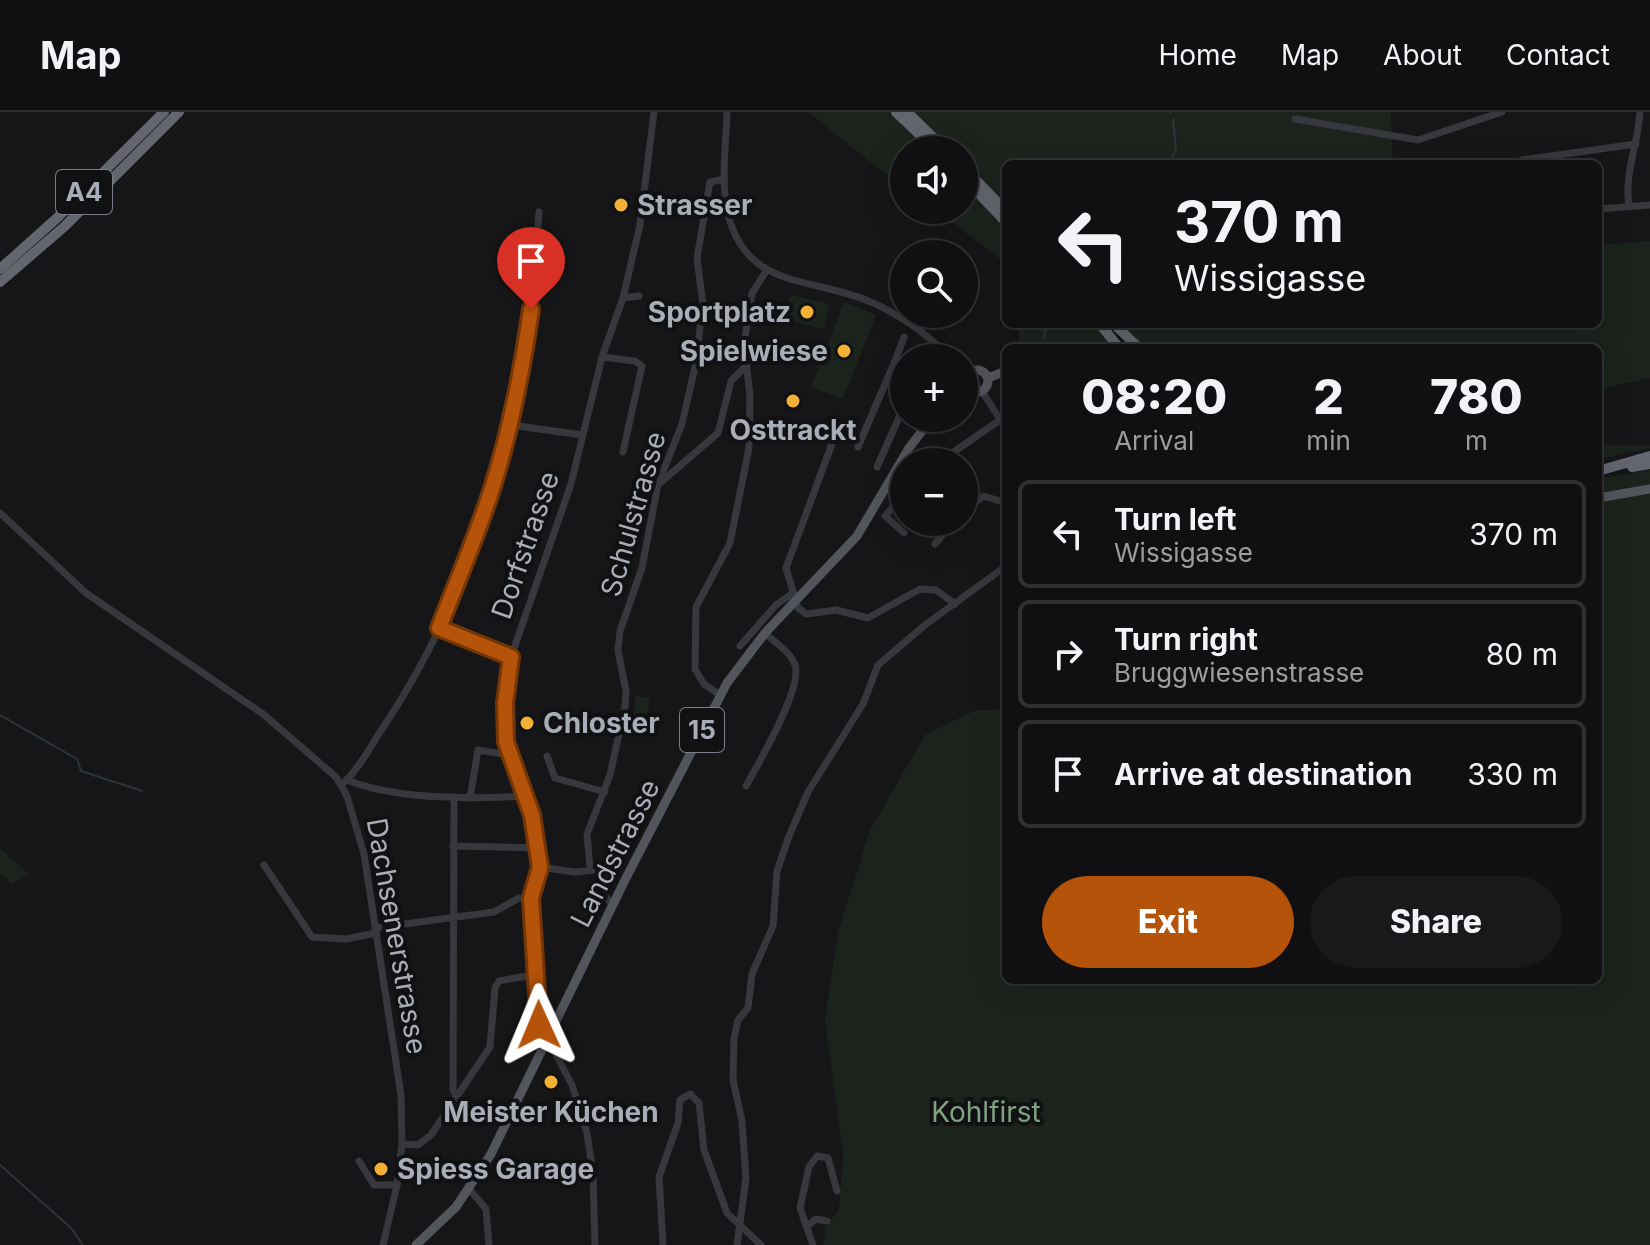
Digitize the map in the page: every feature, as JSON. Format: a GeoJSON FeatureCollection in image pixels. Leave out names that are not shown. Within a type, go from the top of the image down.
{"type":"FeatureCollection","features":[{"type":"Feature","properties":{"kind":"highway","name":"A4"},"geometry":{"type":"LineString","coordinates":[[0,269],[164,112]]}},
{"type":"Feature","properties":{"kind":"highway","name":"A4"},"geometry":{"type":"LineString","coordinates":[[0,282],[65,226],[179,112]]}},
{"type":"Feature","properties":{"kind":"highway"},"geometry":{"type":"LineString","coordinates":[[896,112],[921,136]]}},
{"type":"Feature","properties":{"kind":"highway"},"geometry":{"type":"LineString","coordinates":[[907,112],[932,136]]}},
{"type":"Feature","properties":{"kind":"highway"},"geometry":{"type":"LineString","coordinates":[[978,182],[1002,207]]}},
{"type":"Feature","properties":{"kind":"highway"},"geometry":{"type":"LineString","coordinates":[[978,193],[1002,218]]}},
{"type":"Feature","properties":{"kind":"highway"},"geometry":{"type":"LineString","coordinates":[[1103,328],[1116,344]]}},
{"type":"Feature","properties":{"kind":"highway"},"geometry":{"type":"LineString","coordinates":[[1110,328],[1127,344]]}},
{"type":"Feature","properties":{"kind":"highway"},"geometry":{"type":"LineString","coordinates":[[1118,328],[1135,344]]}},
{"type":"Feature","properties":{"kind":"highway"},"geometry":{"type":"LineString","coordinates":[[1602,471],[1650,456]]}},
{"type":"Feature","properties":{"kind":"highway"},"geometry":{"type":"LineString","coordinates":[[1602,471],[1650,464]]}},
{"type":"Feature","properties":{"kind":"main road"},"geometry":{"type":"LineString","coordinates":[[978,370],[988,378]]}},
{"type":"Feature","properties":{"kind":"main road"},"geometry":{"type":"LineString","coordinates":[[978,390],[982,391],[988,378],[1002,373]]}},
{"type":"Feature","properties":{"kind":"main road","name":"Landstrasse"},"geometry":{"type":"LineString","coordinates":[[416,1245],[470,1190],[491,1154],[720,695],[795,596],[857,536],[921,432]]}},
{"type":"Feature","properties":{"kind":"main road"},"geometry":{"type":"LineString","coordinates":[[1602,497],[1650,489]]}},
{"type":"Feature","properties":{"kind":"street","name":"Dorfstrasse"},"geometry":{"type":"LineString","coordinates":[[595,1245],[593,1173],[587,1133],[572,1085],[538,1020],[538,974],[531,898],[540,867],[525,796],[510,755],[504,715],[511,657],[571,484],[602,357],[623,298],[640,225],[654,112]]}},
{"type":"Feature","properties":{"kind":"street"},"geometry":{"type":"LineString","coordinates":[[727,112],[724,179],[733,228],[742,244],[767,270],[789,281],[866,300],[902,319],[936,344]]}},
{"type":"Feature","properties":{"kind":"street"},"geometry":{"type":"LineString","coordinates":[[1295,119],[1418,140],[1502,112]]}},
{"type":"Feature","properties":{"kind":"street"},"geometry":{"type":"LineString","coordinates":[[1629,206],[1627,175],[1636,144],[1640,112]]}},
{"type":"Feature","properties":{"kind":"street"},"geometry":{"type":"LineString","coordinates":[[1522,160],[1636,144]]}},
{"type":"Feature","properties":{"kind":"street","name":"Schulstrasse"},"geometry":{"type":"LineString","coordinates":[[590,868],[587,834],[605,792],[625,707],[626,691],[618,651],[620,631],[642,568],[658,484],[682,424],[695,367],[703,305],[697,258],[710,182],[724,179]]}},
{"type":"Feature","properties":{"kind":"street"},"geometry":{"type":"LineString","coordinates":[[1602,209],[1650,205]]}},
{"type":"Feature","properties":{"kind":"street"},"geometry":{"type":"LineString","coordinates":[[525,796],[454,797],[344,783],[427,658],[490,496],[511,425],[531,309],[539,212]]}},
{"type":"Feature","properties":{"kind":"street"},"geometry":{"type":"LineString","coordinates":[[720,695],[704,684],[695,669],[696,607],[730,543],[749,448],[750,396],[745,367],[752,296],[767,270]]}},
{"type":"Feature","properties":{"kind":"street"},"geometry":{"type":"LineString","coordinates":[[623,298],[639,296]]}},
{"type":"Feature","properties":{"kind":"street"},"geometry":{"type":"LineString","coordinates":[[903,344],[904,337]]}},
{"type":"Feature","properties":{"kind":"street"},"geometry":{"type":"LineString","coordinates":[[602,357],[635,361],[642,366],[623,452]]}},
{"type":"Feature","properties":{"kind":"street"},"geometry":{"type":"LineString","coordinates":[[658,484],[718,433],[731,381],[745,367]]}},
{"type":"Feature","properties":{"kind":"street"},"geometry":{"type":"LineString","coordinates":[[858,447],[890,381]]}},
{"type":"Feature","properties":{"kind":"street"},"geometry":{"type":"LineString","coordinates":[[982,391],[1002,423]]}},
{"type":"Feature","properties":{"kind":"street"},"geometry":{"type":"LineString","coordinates":[[959,448],[1000,420]]}},
{"type":"Feature","properties":{"kind":"street"},"geometry":{"type":"LineString","coordinates":[[511,425],[582,435]]}},
{"type":"Feature","properties":{"kind":"street"},"geometry":{"type":"LineString","coordinates":[[877,467],[892,432]]}},
{"type":"Feature","properties":{"kind":"street"},"geometry":{"type":"LineString","coordinates":[[833,441],[788,559],[786,577],[798,608],[806,614],[836,610],[868,618],[920,589],[936,590],[955,604]]}},
{"type":"Feature","properties":{"kind":"street"},"geometry":{"type":"LineString","coordinates":[[978,500],[984,496],[1002,502]]}},
{"type":"Feature","properties":{"kind":"street","name":"Dachsenerstrasse"},"geometry":{"type":"LineString","coordinates":[[0,513],[86,593],[263,714],[344,783],[361,837],[396,1054],[402,1144],[397,1185],[383,1245]]}},
{"type":"Feature","properties":{"kind":"street"},"geometry":{"type":"LineString","coordinates":[[935,544],[942,536]]}},
{"type":"Feature","properties":{"kind":"street"},"geometry":{"type":"LineString","coordinates":[[737,1245],[746,1178],[742,1121],[733,1080],[734,1038],[738,1020],[748,1008],[752,974],[773,926],[780,856],[808,792],[863,704],[878,665],[1002,569]]}},
{"type":"Feature","properties":{"kind":"street"},"geometry":{"type":"LineString","coordinates":[[740,646],[762,619],[795,596]]}},
{"type":"Feature","properties":{"kind":"street"},"geometry":{"type":"LineString","coordinates":[[439,628],[511,657]]}},
{"type":"Feature","properties":{"kind":"street"},"geometry":{"type":"LineString","coordinates":[[746,786],[770,742],[796,675],[792,658],[765,633]]}},
{"type":"Feature","properties":{"kind":"street"},"geometry":{"type":"LineString","coordinates":[[470,798],[478,750],[510,755]]}},
{"type":"Feature","properties":{"kind":"street"},"geometry":{"type":"LineString","coordinates":[[547,756],[555,778],[605,792]]}},
{"type":"Feature","properties":{"kind":"street"},"geometry":{"type":"LineString","coordinates":[[454,797],[453,1090],[456,1096]]}},
{"type":"Feature","properties":{"kind":"street"},"geometry":{"type":"LineString","coordinates":[[453,846],[537,848]]}},
{"type":"Feature","properties":{"kind":"street"},"geometry":{"type":"LineString","coordinates":[[264,865],[312,937],[346,939],[452,915],[494,912],[519,898],[531,898]]}},
{"type":"Feature","properties":{"kind":"street"},"geometry":{"type":"LineString","coordinates":[[540,867],[575,872],[590,868],[605,869],[605,896],[613,906]]}},
{"type":"Feature","properties":{"kind":"street"},"geometry":{"type":"LineString","coordinates":[[402,1144],[418,1145],[426,1141],[490,1047],[495,988],[499,981],[538,974]]}},
{"type":"Feature","properties":{"kind":"street"},"geometry":{"type":"LineString","coordinates":[[663,1245],[665,1223],[659,1177],[678,1123],[680,1100],[686,1095],[694,1095],[698,1099],[707,1159],[729,1216],[761,1245]]}},
{"type":"Feature","properties":{"kind":"street"},"geometry":{"type":"LineString","coordinates":[[813,1245],[801,1204],[809,1167],[817,1156],[828,1158],[837,1191]]}},
{"type":"Feature","properties":{"kind":"street"},"geometry":{"type":"LineString","coordinates":[[359,1161],[374,1185],[397,1185]]}},
{"type":"Feature","properties":{"kind":"street"},"geometry":{"type":"LineString","coordinates":[[470,1190],[486,1209],[489,1245]]}},
{"type":"Feature","properties":{"kind":"street"},"geometry":{"type":"LineString","coordinates":[[807,1226],[816,1219],[827,1221]]}},
{"type":"Feature","properties":{"kind":"green space"},"geometry":{"type":"Polygon","coordinates":[[[808,112],[1391,112],[1393,160],[1002,160],[1002,260],[954,224],[978,224],[978,136],[890,136],[890,178],[808,112]]]}},
{"type":"Feature","properties":{"kind":"green space"},"geometry":{"type":"Polygon","coordinates":[[[1650,241],[1650,378],[1602,388],[1602,344],[1142,344],[1125,328],[1602,328],[1602,245],[1650,241]]]}},
{"type":"Feature","properties":{"kind":"green space","name":"Sportplatz"},"geometry":{"type":"Polygon","coordinates":[[[790,295],[829,304],[824,329],[785,320],[790,295]]]}},
{"type":"Feature","properties":{"kind":"green space","name":"Spielwiese"},"geometry":{"type":"Polygon","coordinates":[[[844,302],[876,315],[843,399],[811,387],[844,302]]]}},
{"type":"Feature","properties":{"kind":"green space"},"geometry":{"type":"Polygon","coordinates":[[[1019,328],[1113,328],[1110,331],[1123,344],[1019,344],[1019,328]]]}},
{"type":"Feature","properties":{"kind":"green space"},"geometry":{"type":"Polygon","coordinates":[[[1602,445],[1650,445],[1650,448],[1602,458],[1602,445]]]}},
{"type":"Feature","properties":{"kind":"green space","name":"Kohlfirst"},"geometry":{"type":"Polygon","coordinates":[[[1650,470],[1650,1245],[824,1245],[825,1227],[839,1210],[843,1154],[825,1020],[838,932],[870,830],[925,735],[976,710],[1002,710],[1002,984],[1602,984],[1602,478],[1650,470]]]}},
{"type":"Feature","properties":{"kind":"green space"},"geometry":{"type":"Polygon","coordinates":[[[636,696],[650,698],[645,732],[631,730],[636,696]]]}},
{"type":"Feature","properties":{"kind":"green space"},"geometry":{"type":"Polygon","coordinates":[[[0,848],[29,875],[12,884],[0,873],[0,848]]]}},
{"type":"Feature","properties":{"kind":"waterway"},"geometry":{"type":"LineString","coordinates":[[1172,160],[1176,149],[1173,120]]}},
{"type":"Feature","properties":{"kind":"waterway"},"geometry":{"type":"LineString","coordinates":[[1044,338],[1045,328]]}},
{"type":"Feature","properties":{"kind":"waterway"},"geometry":{"type":"LineString","coordinates":[[0,715],[77,759],[81,771],[142,791]]}},
{"type":"Feature","properties":{"kind":"waterway"},"geometry":{"type":"LineString","coordinates":[[0,1165],[71,1228],[83,1245]]}},
{"type":"Feature","properties":{"kind":"place","name":"Strasser"},"geometry":{"type":"Point","coordinates":[621,205]}},
{"type":"Feature","properties":{"kind":"place","name":"Sportplatz"},"geometry":{"type":"Point","coordinates":[807,312]}},
{"type":"Feature","properties":{"kind":"place","name":"Spielwiese"},"geometry":{"type":"Point","coordinates":[844,351]}},
{"type":"Feature","properties":{"kind":"place","name":"Osttrackt"},"geometry":{"type":"Point","coordinates":[793,401]}},
{"type":"Feature","properties":{"kind":"place","name":"Chloster"},"geometry":{"type":"Point","coordinates":[527,723]}},
{"type":"Feature","properties":{"kind":"place","name":"Meister Küchen"},"geometry":{"type":"Point","coordinates":[551,1082]}},
{"type":"Feature","properties":{"kind":"place","name":"Spiess Garage"},"geometry":{"type":"Point","coordinates":[381,1169]}},
{"type":"Feature","properties":{"kind":"route"},"geometry":{"type":"LineString","coordinates":[[531,309],[511,425],[490,496],[439,628],[511,657],[506,685],[506,742],[532,815],[540,867],[531,898],[539,1025]]}}]}
